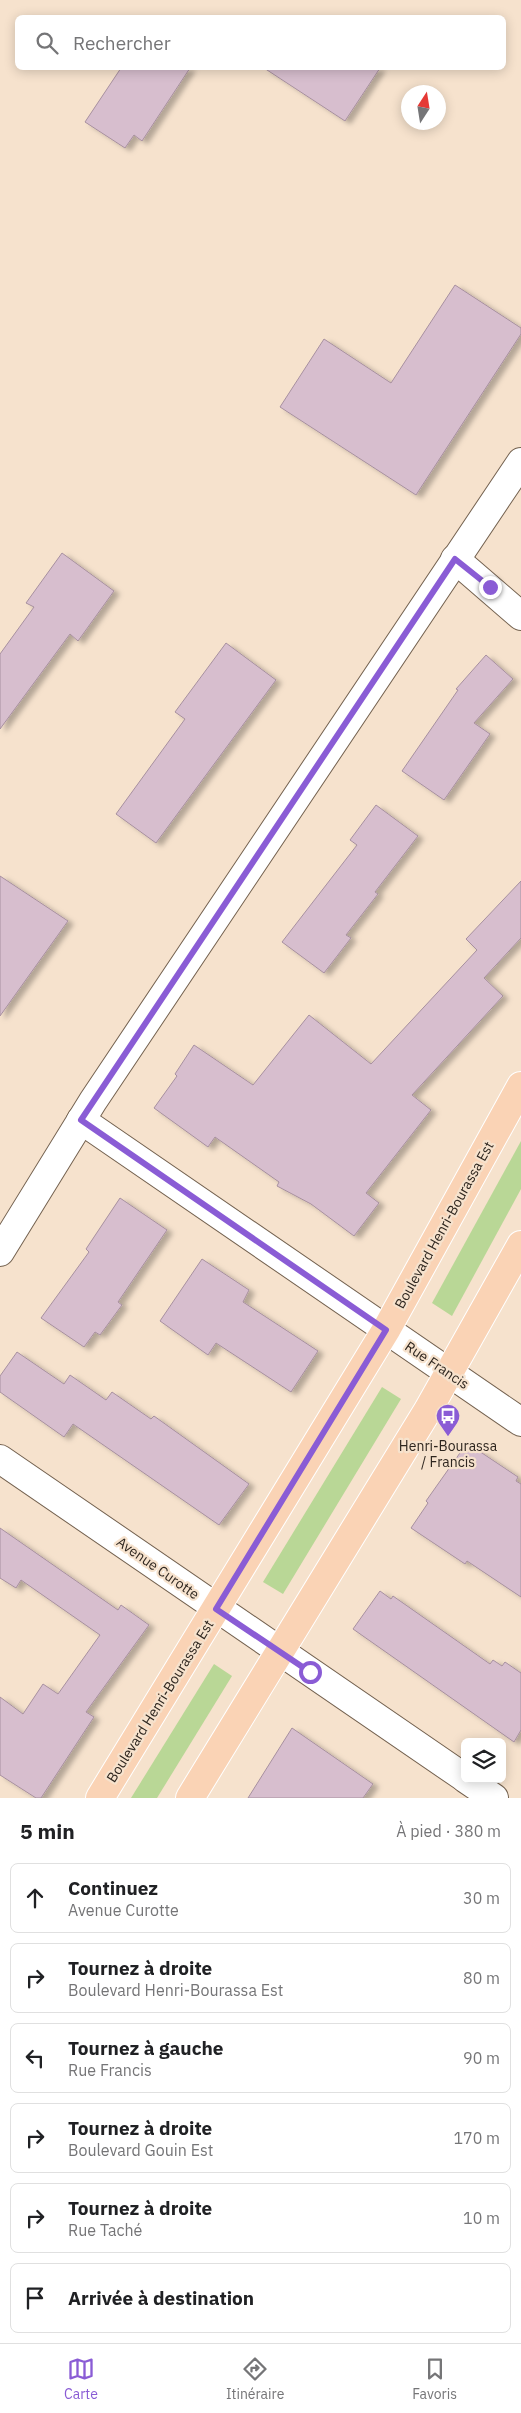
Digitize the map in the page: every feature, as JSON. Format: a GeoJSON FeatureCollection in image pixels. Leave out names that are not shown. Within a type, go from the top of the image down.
{"type":"FeatureCollection","features":[{"type":"Feature","properties":{"kind":"main road","name":"Boulevard Henri-Bourassa Est"},"geometry":{"type":"LineString","coordinates":[[100,1798],[386,1330],[521,1086]]}},
{"type":"Feature","properties":{"kind":"main road"},"geometry":{"type":"LineString","coordinates":[[190,1798],[278,1651],[450,1373],[521,1245]]}},
{"type":"Feature","properties":{"kind":"street"},"geometry":{"type":"LineString","coordinates":[[0,1252],[81,1120],[521,462]]}},
{"type":"Feature","properties":{"kind":"street"},"geometry":{"type":"LineString","coordinates":[[455,559],[521,616]]}},
{"type":"Feature","properties":{"kind":"street","name":"Rue Francis"},"geometry":{"type":"LineString","coordinates":[[81,1120],[521,1422]]}},
{"type":"Feature","properties":{"kind":"street","name":"Avenue Curotte"},"geometry":{"type":"LineString","coordinates":[[0,1459],[461,1776]]}},
{"type":"Feature","properties":{"kind":"street","name":"Avenue Curotte"},"geometry":{"type":"LineString","coordinates":[[472,1783],[494,1798]]}},
{"type":"Feature","properties":{"kind":"green space"},"geometry":{"type":"Polygon","coordinates":[[[521,1141],[521,1189],[452,1316],[432,1303],[521,1141]]]}},
{"type":"Feature","properties":{"kind":"green space"},"geometry":{"type":"Polygon","coordinates":[[[382,1387],[401,1399],[283,1594],[263,1582],[382,1387]]]}},
{"type":"Feature","properties":{"kind":"green space"},"geometry":{"type":"Polygon","coordinates":[[[214,1664],[232,1676],[157,1798],[131,1798],[214,1664]]]}},
{"type":"Feature","properties":{"kind":"building"},"geometry":{"type":"Polygon","coordinates":[[[120,70],[189,70],[142,141],[134,135],[125,148],[85,122],[120,70]]]}},
{"type":"Feature","properties":{"kind":"building"},"geometry":{"type":"Polygon","coordinates":[[[267,70],[379,70],[345,121],[267,70]]]}},
{"type":"Feature","properties":{"kind":"building"},"geometry":{"type":"Polygon","coordinates":[[[455,285],[521,328],[521,334],[416,495],[280,407],[324,339],[391,383],[455,285]]]}},
{"type":"Feature","properties":{"kind":"building"},"geometry":{"type":"Polygon","coordinates":[[[62,553],[114,591],[78,641],[70,634],[0,729],[0,654],[34,607],[26,603],[62,553]]]}},
{"type":"Feature","properties":{"kind":"building"},"geometry":{"type":"Polygon","coordinates":[[[226,643],[276,680],[156,843],[116,814],[185,719],[175,712],[226,643]]]}},
{"type":"Feature","properties":{"kind":"building"},"geometry":{"type":"Polygon","coordinates":[[[486,655],[513,679],[474,723],[490,734],[444,800],[402,771],[458,690],[456,689],[486,655]]]}},
{"type":"Feature","properties":{"kind":"building"},"geometry":{"type":"Polygon","coordinates":[[[376,805],[418,836],[375,892],[378,894],[346,935],[351,938],[324,973],[282,942],[357,845],[350,840],[376,805]]]}},
{"type":"Feature","properties":{"kind":"building"},"geometry":{"type":"Polygon","coordinates":[[[0,876],[68,921],[0,1016],[0,876]]]}},
{"type":"Feature","properties":{"kind":"building"},"geometry":{"type":"Polygon","coordinates":[[[521,881],[521,938],[484,978],[503,996],[412,1095],[431,1110],[366,1193],[379,1203],[354,1236],[311,1204],[277,1186],[279,1182],[215,1137],[208,1147],[154,1108],[177,1076],[175,1074],[194,1045],[253,1085],[309,1015],[371,1064],[477,950],[466,939],[521,881]]]}},
{"type":"Feature","properties":{"kind":"building"},"geometry":{"type":"Polygon","coordinates":[[[120,1198],[167,1230],[118,1302],[122,1305],[100,1335],[95,1332],[84,1347],[41,1318],[89,1252],[86,1249],[120,1198]]]}},
{"type":"Feature","properties":{"kind":"building"},"geometry":{"type":"Polygon","coordinates":[[[202,1259],[249,1290],[243,1302],[318,1351],[291,1392],[216,1343],[208,1355],[160,1321],[202,1259]]]}},
{"type":"Feature","properties":{"kind":"building"},"geometry":{"type":"Polygon","coordinates":[[[17,1352],[64,1384],[70,1375],[106,1400],[112,1392],[151,1419],[154,1416],[249,1484],[219,1525],[73,1424],[64,1437],[0,1392],[0,1376],[17,1352]]]}},
{"type":"Feature","properties":{"kind":"building"},"geometry":{"type":"Polygon","coordinates":[[[467,1443],[518,1477],[516,1481],[521,1484],[521,1597],[467,1561],[465,1564],[411,1528],[428,1503],[426,1501],[467,1443]]]}},
{"type":"Feature","properties":{"kind":"building"},"geometry":{"type":"Polygon","coordinates":[[[0,1528],[118,1610],[121,1605],[149,1625],[86,1712],[94,1717],[41,1798],[36,1798],[0,1775],[0,1697],[23,1714],[43,1684],[58,1694],[100,1635],[21,1580],[16,1588],[0,1578],[0,1528]]]}},
{"type":"Feature","properties":{"kind":"building"},"geometry":{"type":"Polygon","coordinates":[[[380,1591],[391,1599],[393,1596],[490,1664],[493,1660],[502,1666],[505,1662],[521,1673],[521,1730],[514,1742],[353,1629],[380,1591]]]}},
{"type":"Feature","properties":{"kind":"building"},"geometry":{"type":"Polygon","coordinates":[[[292,1728],[373,1784],[363,1798],[248,1798],[292,1728]]]}},
{"type":"Feature","properties":{"kind":"place","name":"Henri-Bourassa / Francis"},"geometry":{"type":"Point","coordinates":[448,1437]}},
{"type":"Feature","properties":{"kind":"route"},"geometry":{"type":"LineString","coordinates":[[310,1672],[216,1609],[386,1330],[81,1120],[455,559],[490,587]]}}]}
